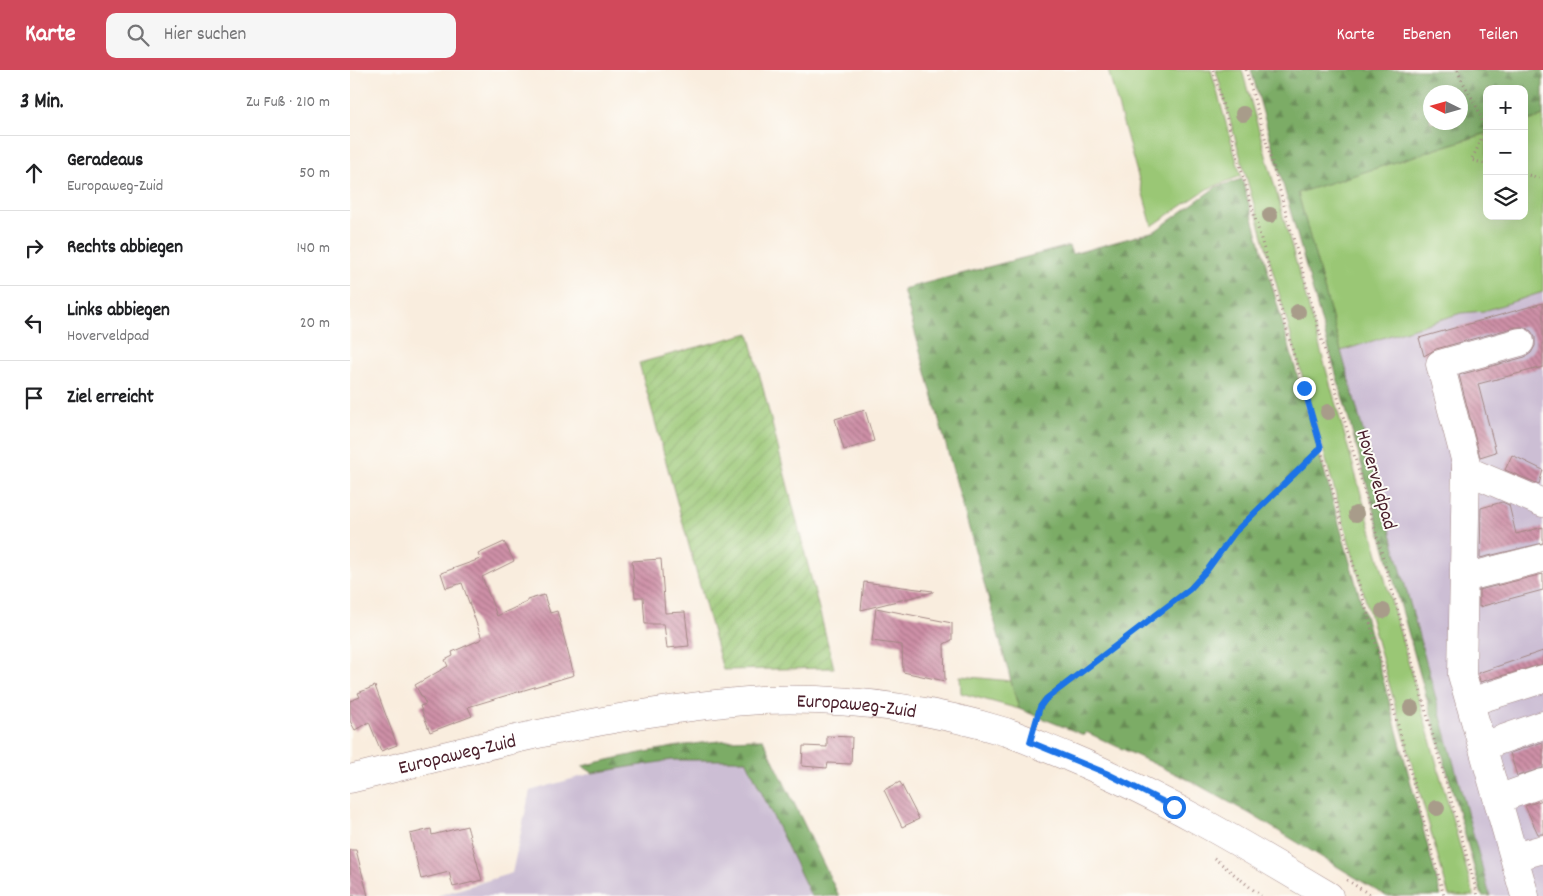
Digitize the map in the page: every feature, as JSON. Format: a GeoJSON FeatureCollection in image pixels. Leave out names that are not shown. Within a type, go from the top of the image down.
{"type":"FeatureCollection","features":[{"type":"Feature","properties":{"kind":"street"},"geometry":{"type":"LineString","coordinates":[[1520,342],[1440,364],[1463,451],[1466,470],[1462,670],[1525,896]]}},
{"type":"Feature","properties":{"kind":"street"},"geometry":{"type":"LineString","coordinates":[[1466,470],[1543,502]]}},
{"type":"Feature","properties":{"kind":"street"},"geometry":{"type":"LineString","coordinates":[[1464,578],[1543,558]]}},
{"type":"Feature","properties":{"kind":"street"},"geometry":{"type":"LineString","coordinates":[[1470,702],[1543,679]]}},
{"type":"Feature","properties":{"kind":"street","name":"Europaweg-Zuid"},"geometry":{"type":"LineString","coordinates":[[350,779],[543,732],[689,707],[761,700],[841,702],[895,707],[963,720],[1008,733],[1035,725],[1106,773],[1249,848],[1336,887]]}},
{"type":"Feature","properties":{"kind":"street"},"geometry":{"type":"LineString","coordinates":[[1483,746],[1543,724]]}},
{"type":"Feature","properties":{"kind":"street"},"geometry":{"type":"LineString","coordinates":[[1498,799],[1543,783]]}},
{"type":"Feature","properties":{"kind":"street"},"geometry":{"type":"LineString","coordinates":[[1515,857],[1543,849]]}},
{"type":"Feature","properties":{"kind":"path"},"geometry":{"type":"LineString","coordinates":[[1213,70],[1321,448],[1444,896]]}},
{"type":"Feature","properties":{"kind":"path","name":"Hoverveldpad"},"geometry":{"type":"LineString","coordinates":[[1246,70],[1478,896]]}},
{"type":"Feature","properties":{"kind":"path"},"geometry":{"type":"LineString","coordinates":[[1458,70],[1480,112],[1483,127],[1482,142],[1471,160],[1483,163]]}},
{"type":"Feature","properties":{"kind":"path"},"geometry":{"type":"LineString","coordinates":[[1528,175],[1543,179]]}},
{"type":"Feature","properties":{"kind":"path"},"geometry":{"type":"LineString","coordinates":[[1035,725],[1040,707],[1046,699],[1190,589],[1208,569],[1235,532],[1321,448]]}},
{"type":"Feature","properties":{"kind":"path"},"geometry":{"type":"LineString","coordinates":[[1209,855],[1261,896]]}},
{"type":"Feature","properties":{"kind":"path"},"geometry":{"type":"LineString","coordinates":[[1336,887],[1372,896]]}},
{"type":"Feature","properties":{"kind":"shaded area"},"geometry":{"type":"Polygon","coordinates":[[[1543,292],[1543,896],[1490,896],[1341,351],[1461,313],[1484,311],[1543,292]]]}},
{"type":"Feature","properties":{"kind":"shaded area"},"geometry":{"type":"Polygon","coordinates":[[[672,760],[746,760],[811,896],[437,896],[512,873],[530,791],[593,773],[672,760]]]}},
{"type":"Feature","properties":{"kind":"green space"},"geometry":{"type":"Polygon","coordinates":[[[1108,70],[1211,70],[1241,176],[1207,189],[1152,226],[1108,70]]]}},
{"type":"Feature","properties":{"kind":"green space"},"geometry":{"type":"Polygon","coordinates":[[[1216,70],[1242,70],[1474,896],[1449,896],[1216,70]]]}},
{"type":"Feature","properties":{"kind":"green space"},"geometry":{"type":"Polygon","coordinates":[[[1251,70],[1543,70],[1543,116],[1528,121],[1528,85],[1483,85],[1483,134],[1298,193],[1490,896],[1482,896],[1251,70]]]}},
{"type":"Feature","properties":{"kind":"green space"},"geometry":{"type":"Polygon","coordinates":[[[1543,116],[1543,292],[1484,311],[1461,313],[1341,351],[1297,192],[1483,134],[1483,220],[1528,220],[1528,121],[1543,116]]]}},
{"type":"Feature","properties":{"kind":"green space"},"geometry":{"type":"Polygon","coordinates":[[[1242,179],[1388,697],[1441,896],[1386,896],[1252,815],[1191,781],[1086,732],[1084,735],[1019,709],[1011,681],[903,289],[1069,246],[1072,254],[1155,231],[1216,187],[1242,179]]]}},
{"type":"Feature","properties":{"kind":"green space"},"geometry":{"type":"Polygon","coordinates":[[[749,333],[834,668],[723,670],[639,363],[749,333]]]}},
{"type":"Feature","properties":{"kind":"green space"},"geometry":{"type":"Polygon","coordinates":[[[960,676],[1011,681],[1019,709],[961,693],[960,676]]]}},
{"type":"Feature","properties":{"kind":"green space"},"geometry":{"type":"Polygon","coordinates":[[[763,739],[839,896],[811,896],[746,760],[672,760],[593,773],[582,766],[649,751],[694,744],[763,739]]]}},
{"type":"Feature","properties":{"kind":"building"},"geometry":{"type":"Polygon","coordinates":[[[1543,303],[1543,367],[1478,384],[1496,452],[1480,457],[1459,375],[1525,357],[1531,353],[1535,346],[1535,337],[1531,331],[1524,327],[1516,327],[1436,349],[1424,356],[1419,338],[1543,303]]]}},
{"type":"Feature","properties":{"kind":"building"},"geometry":{"type":"Polygon","coordinates":[[[865,410],[874,441],[844,450],[835,419],[865,410]]]}},
{"type":"Feature","properties":{"kind":"building"},"geometry":{"type":"Polygon","coordinates":[[[1512,455],[1543,470],[1539,484],[1505,470],[1512,455]]]}},
{"type":"Feature","properties":{"kind":"building"},"geometry":{"type":"Polygon","coordinates":[[[1502,502],[1509,505],[1516,534],[1543,527],[1543,543],[1480,558],[1481,508],[1502,502]]]}},
{"type":"Feature","properties":{"kind":"building"},"geometry":{"type":"Polygon","coordinates":[[[504,542],[514,561],[482,577],[497,616],[527,602],[527,600],[544,595],[550,613],[557,611],[574,675],[468,707],[472,716],[430,732],[420,706],[426,704],[415,685],[448,666],[445,660],[453,656],[452,652],[482,639],[462,583],[446,588],[441,573],[480,559],[478,554],[504,542]]]}},
{"type":"Feature","properties":{"kind":"building"},"geometry":{"type":"Polygon","coordinates":[[[661,559],[665,613],[685,612],[689,646],[667,648],[664,624],[645,624],[643,597],[635,597],[632,561],[661,559]]]}},
{"type":"Feature","properties":{"kind":"building"},"geometry":{"type":"Polygon","coordinates":[[[1543,574],[1543,590],[1479,607],[1479,590],[1543,574]]]}},
{"type":"Feature","properties":{"kind":"building"},"geometry":{"type":"Polygon","coordinates":[[[864,582],[933,591],[933,592],[861,610],[864,582]]]}},
{"type":"Feature","properties":{"kind":"building"},"geometry":{"type":"Polygon","coordinates":[[[876,608],[952,623],[952,640],[944,644],[945,681],[903,672],[902,645],[872,641],[876,608]]]}},
{"type":"Feature","properties":{"kind":"building"},"geometry":{"type":"Polygon","coordinates":[[[1543,651],[1543,664],[1480,682],[1478,673],[1543,651]]]}},
{"type":"Feature","properties":{"kind":"building"},"geometry":{"type":"Polygon","coordinates":[[[375,686],[397,745],[381,751],[369,722],[355,730],[350,721],[350,701],[360,697],[358,693],[375,686]]]}},
{"type":"Feature","properties":{"kind":"building"},"geometry":{"type":"Polygon","coordinates":[[[827,736],[852,737],[851,764],[828,763],[827,768],[802,766],[803,746],[827,747],[827,736]]]}},
{"type":"Feature","properties":{"kind":"building"},"geometry":{"type":"Polygon","coordinates":[[[1543,742],[1543,768],[1517,776],[1510,753],[1543,742]]]}},
{"type":"Feature","properties":{"kind":"building"},"geometry":{"type":"Polygon","coordinates":[[[900,782],[919,819],[902,827],[884,790],[900,782]]]}},
{"type":"Feature","properties":{"kind":"building"},"geometry":{"type":"Polygon","coordinates":[[[1543,800],[1543,834],[1538,834],[1525,806],[1543,800]]]}},
{"type":"Feature","properties":{"kind":"building"},"geometry":{"type":"Polygon","coordinates":[[[467,826],[482,880],[453,887],[449,872],[421,879],[410,834],[431,829],[432,835],[467,826]]]}},
{"type":"Feature","properties":{"kind":"building"},"geometry":{"type":"Polygon","coordinates":[[[350,850],[356,850],[368,896],[350,896],[350,850]]]}},
{"type":"Feature","properties":{"kind":"route"},"geometry":{"type":"LineString","coordinates":[[1174,807],[1106,773],[1030,742],[1040,707],[1046,699],[1090,664],[1190,589],[1201,578],[1219,551],[1235,532],[1321,448],[1304,388]]}}]}
